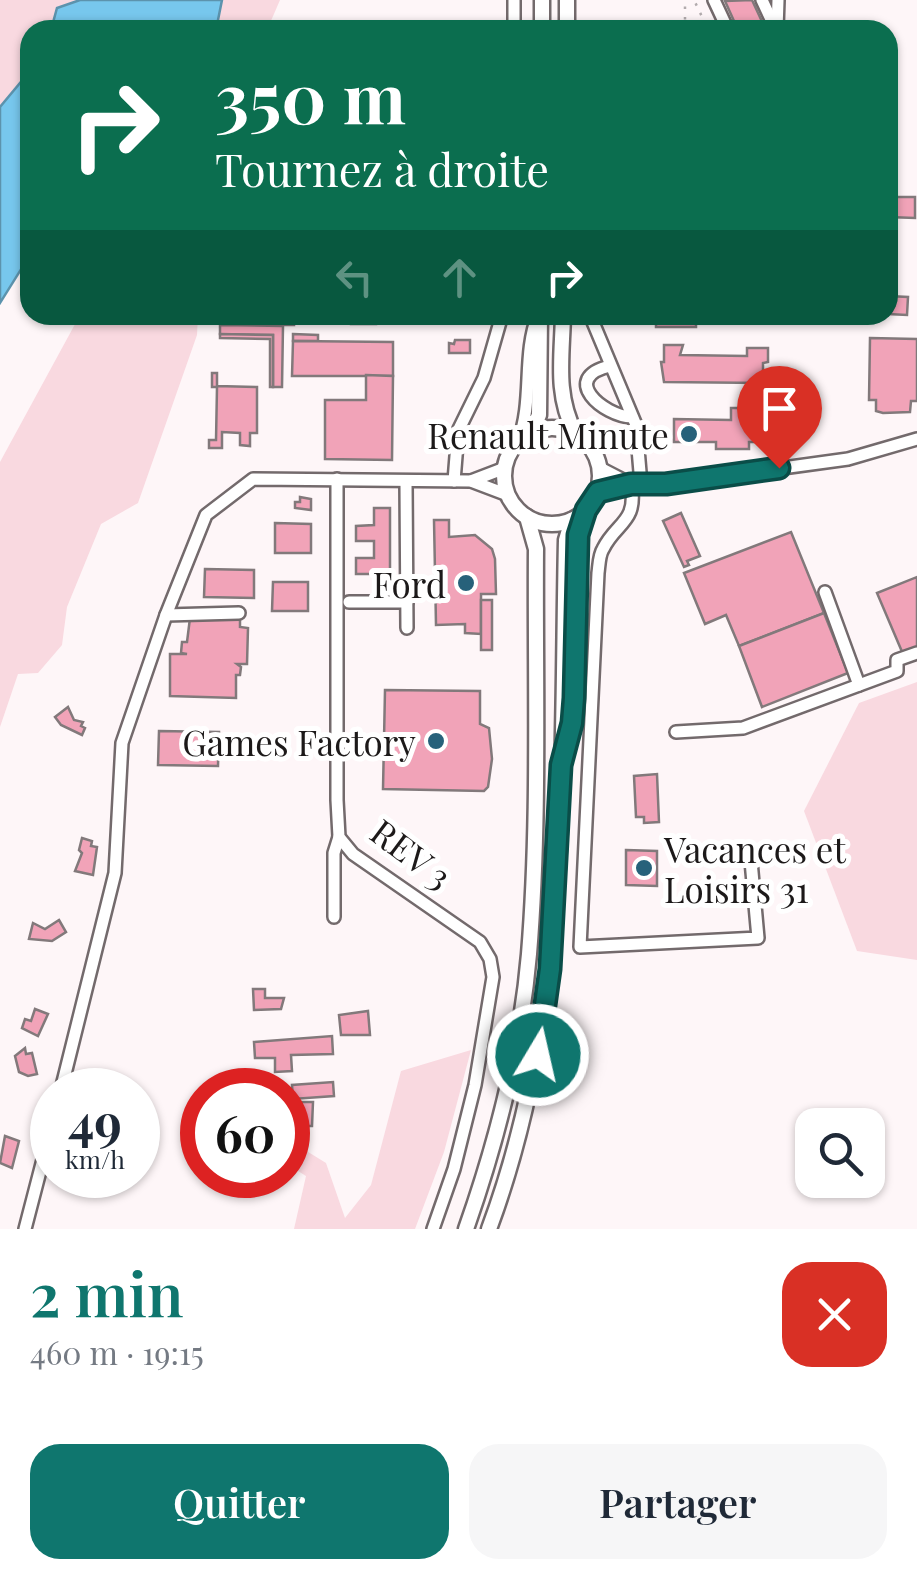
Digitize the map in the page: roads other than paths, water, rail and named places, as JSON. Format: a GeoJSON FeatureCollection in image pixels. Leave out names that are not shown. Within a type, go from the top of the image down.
{"type":"FeatureCollection","features":[{"type":"Feature","properties":{"kind":"main road"},"geometry":{"type":"LineString","coordinates":[[466,1229],[486,1174],[512,1068],[529,956],[536,549],[528,518],[508,495],[504,468],[539,415],[539,325]]}},
{"type":"Feature","properties":{"kind":"main road"},"geometry":{"type":"LineString","coordinates":[[563,325],[561,395],[563,410],[575,433]]}},
{"type":"Feature","properties":{"kind":"main road"},"geometry":{"type":"LineString","coordinates":[[524,437],[560,428],[575,433],[587,442],[600,468],[598,492],[586,510],[572,520],[549,524],[528,518]]}},
{"type":"Feature","properties":{"kind":"main road"},"geometry":{"type":"LineString","coordinates":[[489,1229],[508,1177],[538,1055],[550,969],[561,765],[566,540],[572,520]]}},
{"type":"Feature","properties":{"kind":"street"},"geometry":{"type":"LineString","coordinates":[[454,481],[458,431],[484,378],[499,325]]}},
{"type":"Feature","properties":{"kind":"street"},"geometry":{"type":"LineString","coordinates":[[594,325],[632,417],[636,484],[625,524],[602,549],[598,574],[580,947],[758,938],[750,850]]}},
{"type":"Feature","properties":{"kind":"street"},"geometry":{"type":"LineString","coordinates":[[610,366],[588,376],[587,391],[614,414],[632,417]]}},
{"type":"Feature","properties":{"kind":"street"},"geometry":{"type":"LineString","coordinates":[[598,492],[848,459],[917,439]]}},
{"type":"Feature","properties":{"kind":"street"},"geometry":{"type":"LineString","coordinates":[[471,481],[504,468]]}},
{"type":"Feature","properties":{"kind":"street"},"geometry":{"type":"LineString","coordinates":[[600,468],[636,484]]}},
{"type":"Feature","properties":{"kind":"street"},"geometry":{"type":"LineString","coordinates":[[66,1068],[115,873],[122,743],[206,514],[253,479],[471,481],[508,495]]}},
{"type":"Feature","properties":{"kind":"street"},"geometry":{"type":"LineString","coordinates":[[334,917],[334,853],[340,838],[336,800],[337,479]]}},
{"type":"Feature","properties":{"kind":"street"},"geometry":{"type":"LineString","coordinates":[[406,482],[407,628]]}},
{"type":"Feature","properties":{"kind":"street"},"geometry":{"type":"LineString","coordinates":[[561,765],[572,723],[578,535],[586,510]]}},
{"type":"Feature","properties":{"kind":"street"},"geometry":{"type":"LineString","coordinates":[[825,592],[859,685]]}},
{"type":"Feature","properties":{"kind":"street"},"geometry":{"type":"LineString","coordinates":[[350,602],[407,602]]}},
{"type":"Feature","properties":{"kind":"street"},"geometry":{"type":"LineString","coordinates":[[166,615],[240,613]]}},
{"type":"Feature","properties":{"kind":"street"},"geometry":{"type":"LineString","coordinates":[[676,732],[743,728],[897,671],[897,660],[917,653]]}},
{"type":"Feature","properties":{"kind":"street"},"geometry":{"type":"LineString","coordinates":[[340,838],[353,854],[480,942],[490,958],[493,978],[475,1084],[454,1169],[433,1229]]}},
{"type":"Feature","properties":{"kind":"street"},"geometry":{"type":"LineString","coordinates":[[25,1229],[33,1198]]}},
{"type":"Feature","properties":{"kind":"water"},"geometry":{"type":"Polygon","coordinates":[[[80,0],[222,0],[218,20],[54,20],[57,8],[80,0]]]}},
{"type":"Feature","properties":{"kind":"water"},"geometry":{"type":"Polygon","coordinates":[[[20,83],[20,271],[0,303],[0,107],[20,83]]]}},
{"type":"Feature","properties":{"kind":"place","name":"Renault Minute"},"geometry":{"type":"Point","coordinates":[689,434]}},
{"type":"Feature","properties":{"kind":"place","name":"Ford"},"geometry":{"type":"Point","coordinates":[466,583]}},
{"type":"Feature","properties":{"kind":"place","name":"Games Factory"},"geometry":{"type":"Point","coordinates":[436,741]}},
{"type":"Feature","properties":{"kind":"place","name":"Vacances et Loisirs 31"},"geometry":{"type":"Point","coordinates":[644,868]}}]}
